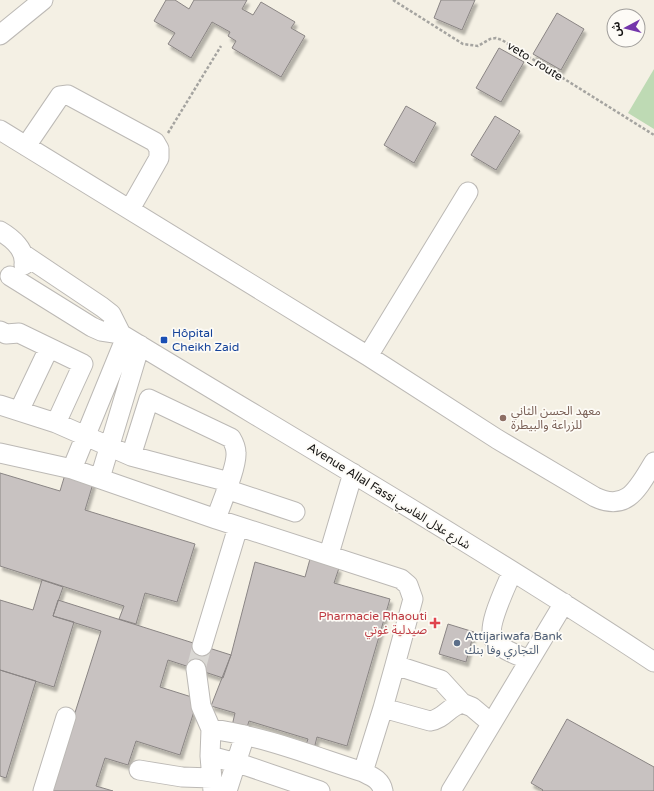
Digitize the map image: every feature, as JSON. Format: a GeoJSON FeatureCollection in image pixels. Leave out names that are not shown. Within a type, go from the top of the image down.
{"type":"FeatureCollection","features":[{"type":"Feature","properties":{"kind":"street"},"geometry":{"type":"LineString","coordinates":[[0,35],[43,0]]}},
{"type":"Feature","properties":{"kind":"street"},"geometry":{"type":"LineString","coordinates":[[26,146],[60,96],[68,95],[155,142],[159,149],[159,158],[130,209]]}},
{"type":"Feature","properties":{"kind":"street"},"geometry":{"type":"LineString","coordinates":[[0,130],[368,356],[497,439],[604,501],[623,501],[631,496],[638,489],[654,462]]}},
{"type":"Feature","properties":{"kind":"street"},"geometry":{"type":"LineString","coordinates":[[368,356],[468,192]]}},
{"type":"Feature","properties":{"kind":"street"},"geometry":{"type":"LineString","coordinates":[[0,231],[13,241],[23,254],[111,314],[129,339],[110,448],[100,478]]}},
{"type":"Feature","properties":{"kind":"street"},"geometry":{"type":"LineString","coordinates":[[3,275],[21,271],[25,260],[23,254]]}},
{"type":"Feature","properties":{"kind":"street"},"geometry":{"type":"LineString","coordinates":[[3,275],[92,327],[129,339]]}},
{"type":"Feature","properties":{"kind":"street"},"geometry":{"type":"LineString","coordinates":[[2,337],[19,333],[84,364],[56,423]]}},
{"type":"Feature","properties":{"kind":"street"},"geometry":{"type":"LineString","coordinates":[[72,469],[129,339]]}},
{"type":"Feature","properties":{"kind":"street","name":"Avenue Allal Fassi شارع علال الفاسي"},"geometry":{"type":"LineString","coordinates":[[129,339],[353,473],[564,603],[654,662]]}},
{"type":"Feature","properties":{"kind":"street"},"geometry":{"type":"LineString","coordinates":[[19,411],[49,348]]}},
{"type":"Feature","properties":{"kind":"street"},"geometry":{"type":"LineString","coordinates":[[131,456],[149,399],[231,438],[235,445],[237,454],[216,519]]}},
{"type":"Feature","properties":{"kind":"street"},"geometry":{"type":"LineString","coordinates":[[0,405],[56,423],[131,456],[227,486],[295,512]]}},
{"type":"Feature","properties":{"kind":"street"},"geometry":{"type":"LineString","coordinates":[[0,453],[72,469],[100,478],[238,527],[329,554],[401,579],[408,585],[413,599],[383,708],[363,772]]}},
{"type":"Feature","properties":{"kind":"street"},"geometry":{"type":"LineString","coordinates":[[329,554],[353,473]]}},
{"type":"Feature","properties":{"kind":"street"},"geometry":{"type":"LineString","coordinates":[[202,646],[238,527]]}},
{"type":"Feature","properties":{"kind":"street"},"geometry":{"type":"LineString","coordinates":[[512,572],[494,618],[491,633],[494,640],[499,645],[529,660]]}},
{"type":"Feature","properties":{"kind":"street"},"geometry":{"type":"LineString","coordinates":[[451,791],[564,603]]}},
{"type":"Feature","properties":{"kind":"street"},"geometry":{"type":"LineString","coordinates":[[395,665],[441,680],[462,703],[472,707],[491,723]]}},
{"type":"Feature","properties":{"kind":"street"},"geometry":{"type":"LineString","coordinates":[[139,770],[182,777],[213,785],[210,756],[211,729],[201,706],[196,669]]}},
{"type":"Feature","properties":{"kind":"street"},"geometry":{"type":"LineString","coordinates":[[383,708],[430,721],[437,720],[455,705],[462,703]]}},
{"type":"Feature","properties":{"kind":"street"},"geometry":{"type":"LineString","coordinates":[[43,791],[66,717]]}},
{"type":"Feature","properties":{"kind":"street"},"geometry":{"type":"LineString","coordinates":[[211,729],[245,735],[363,772],[374,777],[382,784],[383,791]]}},
{"type":"Feature","properties":{"kind":"street"},"geometry":{"type":"LineString","coordinates":[[227,791],[245,735]]}},
{"type":"Feature","properties":{"kind":"street"},"geometry":{"type":"LineString","coordinates":[[210,756],[237,763],[320,791]]}},
{"type":"Feature","properties":{"kind":"path","name":"veto_route"},"geometry":{"type":"LineString","coordinates":[[393,0],[463,44],[478,46],[490,39],[496,38],[502,40],[654,135]]}},
{"type":"Feature","properties":{"kind":"path"},"geometry":{"type":"LineString","coordinates":[[159,149],[221,46]]}},
{"type":"Feature","properties":{"kind":"shaded area"},"geometry":{"type":"Polygon","coordinates":[[[0,0],[654,0],[654,791],[0,791],[0,0]]]}},
{"type":"Feature","properties":{"kind":"green space"},"geometry":{"type":"Polygon","coordinates":[[[654,69],[654,129],[628,113],[654,69]]]}},
{"type":"Feature","properties":{"kind":"building"},"geometry":{"type":"Polygon","coordinates":[[[166,0],[175,0],[189,9],[194,0],[247,0],[242,9],[253,15],[261,2],[295,22],[291,28],[305,36],[281,77],[232,48],[236,41],[228,36],[230,32],[212,22],[191,58],[168,44],[175,33],[154,21],[166,0]]]}},
{"type":"Feature","properties":{"kind":"building"},"geometry":{"type":"Polygon","coordinates":[[[441,0],[475,0],[462,30],[434,18],[441,0]]]}},
{"type":"Feature","properties":{"kind":"building"},"geometry":{"type":"Polygon","coordinates":[[[557,13],[584,29],[561,70],[533,54],[557,13]]]}},
{"type":"Feature","properties":{"kind":"building"},"geometry":{"type":"Polygon","coordinates":[[[499,48],[524,62],[501,102],[476,88],[499,48]]]}},
{"type":"Feature","properties":{"kind":"building"},"geometry":{"type":"Polygon","coordinates":[[[406,106],[436,123],[414,163],[384,145],[406,106]]]}},
{"type":"Feature","properties":{"kind":"building"},"geometry":{"type":"Polygon","coordinates":[[[495,116],[520,131],[496,170],[471,155],[495,116]]]}},
{"type":"Feature","properties":{"kind":"building"},"geometry":{"type":"Polygon","coordinates":[[[67,468],[95,477],[85,510],[195,544],[177,602],[145,593],[136,624],[119,619],[124,606],[0,566],[0,473],[60,491],[67,468]]]}},
{"type":"Feature","properties":{"kind":"building"},"geometry":{"type":"Polygon","coordinates":[[[310,559],[339,568],[334,583],[390,599],[347,746],[317,737],[313,753],[304,750],[308,739],[249,721],[245,734],[231,730],[235,713],[211,706],[231,655],[255,562],[305,577],[310,559]]]}},
{"type":"Feature","properties":{"kind":"building"},"geometry":{"type":"Polygon","coordinates":[[[42,580],[63,587],[53,616],[74,622],[54,687],[0,670],[0,600],[33,610],[42,580]]]}},
{"type":"Feature","properties":{"kind":"building"},"geometry":{"type":"Polygon","coordinates":[[[58,600],[231,655],[223,678],[168,660],[160,687],[198,699],[180,755],[136,741],[128,765],[105,758],[96,786],[113,791],[50,791],[101,631],[53,616],[58,600]]]}},
{"type":"Feature","properties":{"kind":"building","name":"Attijariwafa Bank التجاري وفا بنك"},"geometry":{"type":"Polygon","coordinates":[[[448,624],[474,632],[466,662],[439,654],[448,624]]]}},
{"type":"Feature","properties":{"kind":"building"},"geometry":{"type":"Polygon","coordinates":[[[0,670],[36,681],[6,778],[0,776],[0,670]]]}},
{"type":"Feature","properties":{"kind":"building"},"geometry":{"type":"Polygon","coordinates":[[[567,719],[654,767],[654,791],[542,791],[543,790],[531,783],[567,719]]]}},
{"type":"Feature","properties":{"kind":"tunnel"},"geometry":{"type":"LineString","coordinates":[[196,669],[202,646]]}},
{"type":"Feature","properties":{"kind":"place","name":"Hôpital Cheikh Zaid"},"geometry":{"type":"Point","coordinates":[164,340]}},
{"type":"Feature","properties":{"kind":"place","name":"معهد الحسن الثاني للزراعة والبيطرة"},"geometry":{"type":"Point","coordinates":[503,418]}},
{"type":"Feature","properties":{"kind":"place","name":"Pharmacie Rhaouti صيدلية غوتي"},"geometry":{"type":"Point","coordinates":[435,623]}},
{"type":"Feature","properties":{"kind":"place","name":"Attijariwafa Bank التجاري وفا بنك"},"geometry":{"type":"Point","coordinates":[457,643]}}]}
